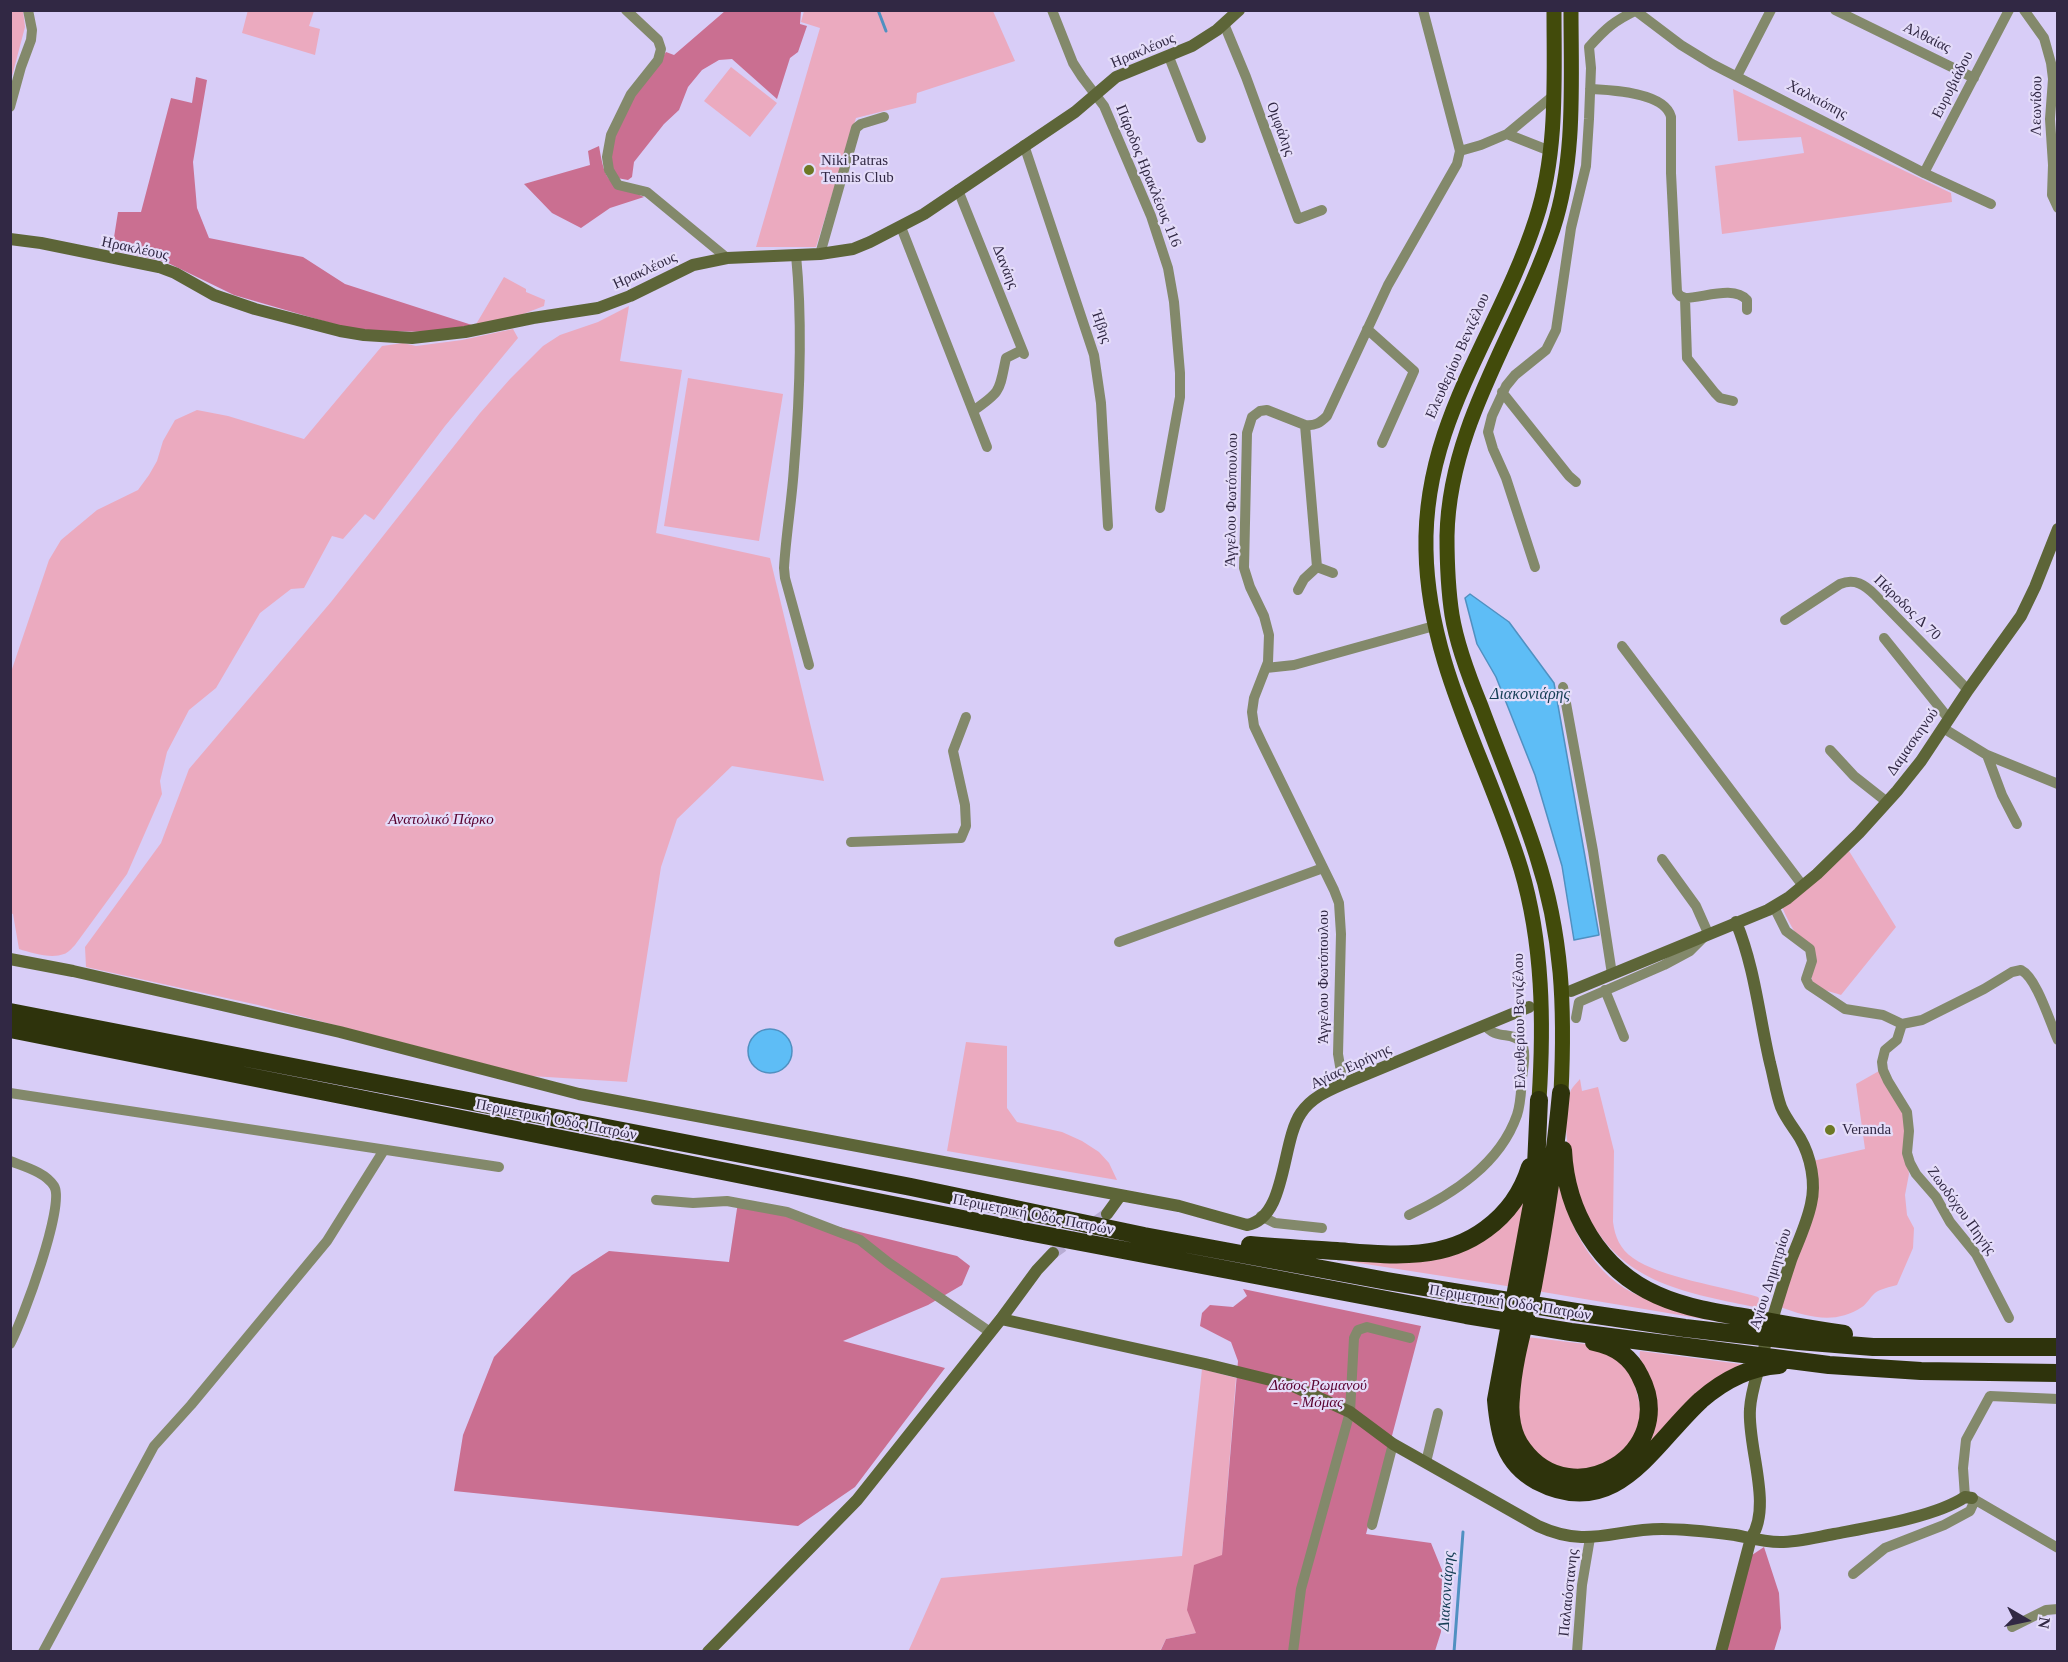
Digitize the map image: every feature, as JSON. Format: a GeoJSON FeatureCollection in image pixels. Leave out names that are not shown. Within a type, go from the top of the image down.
{"type":"FeatureCollection","features":[{"type":"Feature","properties":{"kind":"highway","name":"Περιμετρική Οδός Πατρών"},"geometry":{"type":"LineString","coordinates":[[10,1012],[911,1188],[1144,1236],[1576,1312],[1726,1333],[1799,1334]]}},
{"type":"Feature","properties":{"kind":"highway","name":"Περιμετρική Οδός Πατρών"},"geometry":{"type":"LineString","coordinates":[[10,1029],[1039,1234],[1466,1315],[1788,1363]]}},
{"type":"Feature","properties":{"kind":"highway"},"geometry":{"type":"LineString","coordinates":[[1561,1094],[1564,1160],[1568,1185],[1578,1216],[1597,1248],[1619,1272],[1657,1295],[1693,1308],[1738,1316],[1799,1334],[1941,1348],[2058,1347]]}},
{"type":"Feature","properties":{"kind":"highway"},"geometry":{"type":"LineString","coordinates":[[1561,1094],[1551,1192],[1514,1375],[1510,1415],[1518,1442],[1533,1460],[1554,1473],[1586,1478],[1607,1472],[1629,1456],[1644,1435],[1649,1407],[1644,1385],[1628,1359],[1613,1348],[1571,1332]]}},
{"type":"Feature","properties":{"kind":"highway"},"geometry":{"type":"LineString","coordinates":[[911,1188],[1224,1242],[1398,1256],[1436,1253],[1475,1238],[1496,1222],[1516,1199],[1526,1180],[1532,1159],[1539,1100]]}},
{"type":"Feature","properties":{"kind":"highway"},"geometry":{"type":"LineString","coordinates":[[1539,1100],[1535,1188],[1496,1400],[1499,1428],[1509,1457],[1530,1477],[1559,1490],[1587,1492],[1606,1488],[1639,1467],[1699,1402],[1722,1384],[1764,1366],[1788,1363],[1921,1371],[2058,1373]]}},
{"type":"Feature","properties":{"kind":"main road","name":"Ελευθερίου Βενιζέλου"},"geometry":{"type":"LineString","coordinates":[[1539,1100],[1541,1032],[1539,967],[1532,916],[1522,872],[1449,679],[1434,626],[1428,582],[1426,535],[1429,499],[1448,420],[1464,379],[1526,247],[1540,204],[1550,151],[1554,95],[1554,10]]}},
{"type":"Feature","properties":{"kind":"main road"},"geometry":{"type":"LineString","coordinates":[[1561,1094],[1563,1020],[1560,961],[1554,921],[1536,854],[1467,670],[1452,616],[1447,532],[1453,485],[1464,440],[1482,391],[1545,251],[1560,205],[1570,137],[1571,10]]}},
{"type":"Feature","properties":{"kind":"street"},"geometry":{"type":"LineString","coordinates":[[10,107],[31,39],[28,10]]}},
{"type":"Feature","properties":{"kind":"street"},"geometry":{"type":"LineString","coordinates":[[626,10],[655,36],[660,44],[660,54],[656,64],[646,73],[631,94],[614,127],[607,149],[610,174],[615,183],[620,186],[647,192],[727,258]]}},
{"type":"Feature","properties":{"kind":"street","name":"Πάροδος Ηρακλέους 116"},"geometry":{"type":"LineString","coordinates":[[1052,10],[1073,63],[1104,106],[1165,256],[1174,302],[1180,397],[1160,508]]}},
{"type":"Feature","properties":{"kind":"street","name":"Ηρακλέους"},"geometry":{"type":"LineString","coordinates":[[10,239],[159,267],[225,299],[340,331],[412,338],[465,332],[598,308],[630,296],[693,265],[727,258],[820,254],[862,246],[901,227],[958,190],[1076,112],[1107,84],[1127,71],[1169,57],[1200,41],[1239,10]]}},
{"type":"Feature","properties":{"kind":"street"},"geometry":{"type":"LineString","coordinates":[[1317,567],[1305,425],[1317,424],[1327,416],[1388,285],[1457,164],[1460,151],[1423,10]]}},
{"type":"Feature","properties":{"kind":"street"},"geometry":{"type":"LineString","coordinates":[[1737,76],[1771,10]]}},
{"type":"Feature","properties":{"kind":"street","name":"Αλθαίας"},"geometry":{"type":"LineString","coordinates":[[1835,10],[1974,78]]}},
{"type":"Feature","properties":{"kind":"street","name":"Ευρυβιάδου"},"geometry":{"type":"LineString","coordinates":[[1924,173],[2009,10]]}},
{"type":"Feature","properties":{"kind":"street","name":"Λεωνίδου"},"geometry":{"type":"LineString","coordinates":[[2024,10],[2042,36],[2053,71],[2052,195],[2058,208]]}},
{"type":"Feature","properties":{"kind":"street"},"geometry":{"type":"LineString","coordinates":[[1571,52],[1589,47],[1607,26],[1636,11]]}},
{"type":"Feature","properties":{"kind":"street","name":"Χαλκιόπης"},"geometry":{"type":"LineString","coordinates":[[1636,11],[1693,53],[1924,173],[1991,204]]}},
{"type":"Feature","properties":{"kind":"street","name":"Ομφάλης"},"geometry":{"type":"LineString","coordinates":[[1224,24],[1246,76],[1298,219],[1322,210]]}},
{"type":"Feature","properties":{"kind":"street"},"geometry":{"type":"LineString","coordinates":[[1535,567],[1501,466],[1488,435],[1492,416],[1502,392],[1515,375],[1546,350],[1556,330],[1571,228],[1586,166],[1590,89],[1589,47]]}},
{"type":"Feature","properties":{"kind":"street"},"geometry":{"type":"LineString","coordinates":[[1169,57],[1201,138]]}},
{"type":"Feature","properties":{"kind":"street"},"geometry":{"type":"LineString","coordinates":[[1590,89],[1620,90],[1659,103],[1670,111],[1675,283],[1678,294],[1685,298],[1737,294],[1746,298],[1747,310]]}},
{"type":"Feature","properties":{"kind":"street"},"geometry":{"type":"LineString","coordinates":[[1460,151],[1507,134],[1554,95]]}},
{"type":"Feature","properties":{"kind":"street"},"geometry":{"type":"LineString","coordinates":[[820,254],[856,128],[861,124],[884,117]]}},
{"type":"Feature","properties":{"kind":"street"},"geometry":{"type":"LineString","coordinates":[[1507,134],[1550,151]]}},
{"type":"Feature","properties":{"kind":"street","name":"Ήβης"},"geometry":{"type":"LineString","coordinates":[[1024,145],[1094,355],[1101,403],[1107,526]]}},
{"type":"Feature","properties":{"kind":"street","name":"Δανάης"},"geometry":{"type":"LineString","coordinates":[[958,190],[1023,352],[1006,358],[999,388],[994,397],[973,411]]}},
{"type":"Feature","properties":{"kind":"street"},"geometry":{"type":"LineString","coordinates":[[901,227],[987,447]]}},
{"type":"Feature","properties":{"kind":"street"},"geometry":{"type":"LineString","coordinates":[[796,255],[801,328],[800,374],[784,568],[809,665]]}},
{"type":"Feature","properties":{"kind":"street"},"geometry":{"type":"LineString","coordinates":[[1685,298],[1687,358],[1720,398],[1733,401]]}},
{"type":"Feature","properties":{"kind":"street"},"geometry":{"type":"LineString","coordinates":[[1367,328],[1413,370],[1382,443]]}},
{"type":"Feature","properties":{"kind":"street"},"geometry":{"type":"LineString","coordinates":[[1502,392],[1569,477],[1576,482]]}},
{"type":"Feature","properties":{"kind":"street","name":"Άγγελου Φωτόπουλου"},"geometry":{"type":"LineString","coordinates":[[1305,425],[1263,410],[1252,417],[1248,428],[1243,561],[1247,581],[1268,627],[1270,650],[1266,668],[1254,698],[1252,712],[1254,726],[1337,897],[1340,909],[1338,1054],[1343,1084]]}},
{"type":"Feature","properties":{"kind":"street","name":"Δαμασκηνού"},"geometry":{"type":"LineString","coordinates":[[1736,922],[1774,907],[1803,886],[1858,833],[1916,767],[2026,606],[2058,529]]}},
{"type":"Feature","properties":{"kind":"street"},"geometry":{"type":"LineString","coordinates":[[1317,567],[1333,573]]}},
{"type":"Feature","properties":{"kind":"street"},"geometry":{"type":"LineString","coordinates":[[1298,591],[1304,579],[1317,567]]}},
{"type":"Feature","properties":{"kind":"street","name":"Πάροδος Δ 70"},"geometry":{"type":"LineString","coordinates":[[1785,620],[1840,584],[1851,581],[1861,584],[1875,595],[1968,690]]}},
{"type":"Feature","properties":{"kind":"street"},"geometry":{"type":"LineString","coordinates":[[1266,668],[1294,665],[1434,626]]}},
{"type":"Feature","properties":{"kind":"street"},"geometry":{"type":"LineString","coordinates":[[1884,638],[1946,723],[1987,754],[2058,784]]}},
{"type":"Feature","properties":{"kind":"street"},"geometry":{"type":"LineString","coordinates":[[1622,646],[1803,886]]}},
{"type":"Feature","properties":{"kind":"street"},"geometry":{"type":"LineString","coordinates":[[1563,687],[1593,851],[1612,974]]}},
{"type":"Feature","properties":{"kind":"street"},"geometry":{"type":"LineString","coordinates":[[850,842],[961,838],[966,826],[965,805],[953,751],[966,717]]}},
{"type":"Feature","properties":{"kind":"street"},"geometry":{"type":"LineString","coordinates":[[1830,750],[1854,776],[1887,802]]}},
{"type":"Feature","properties":{"kind":"street"},"geometry":{"type":"LineString","coordinates":[[1987,754],[2002,795],[2017,824]]}},
{"type":"Feature","properties":{"kind":"street"},"geometry":{"type":"LineString","coordinates":[[1662,859],[1696,906],[1708,933]]}},
{"type":"Feature","properties":{"kind":"street"},"geometry":{"type":"LineString","coordinates":[[1119,942],[1323,868]]}},
{"type":"Feature","properties":{"kind":"street"},"geometry":{"type":"LineString","coordinates":[[1774,907],[1786,931],[1810,949],[1812,961],[1806,979],[1809,985],[1845,1009],[1883,1015],[1902,1024],[1913,1023],[1934,1015],[2012,972],[2021,970],[2028,975],[2034,985],[2058,1040]]}},
{"type":"Feature","properties":{"kind":"street"},"geometry":{"type":"LineString","coordinates":[[1571,991],[1736,922]]}},
{"type":"Feature","properties":{"kind":"street","name":"Αγίου Δημητρίου"},"geometry":{"type":"LineString","coordinates":[[1721,1652],[1751,1538],[1756,1530],[1759,1499],[1751,1440],[1751,1400],[1775,1309],[1812,1202],[1813,1188],[1806,1150],[1784,1113],[1776,1090],[1762,1035],[1752,969],[1736,922]]}},
{"type":"Feature","properties":{"kind":"street"},"geometry":{"type":"LineString","coordinates":[[1576,1018],[1579,1002],[1664,965],[1690,951],[1708,933]]}},
{"type":"Feature","properties":{"kind":"street"},"geometry":{"type":"LineString","coordinates":[[10,959],[73,971],[350,1034],[579,1094],[1187,1208],[1247,1225],[1262,1216],[1275,1223],[1322,1228]]}},
{"type":"Feature","properties":{"kind":"street"},"geometry":{"type":"LineString","coordinates":[[1605,990],[1624,1036]]}},
{"type":"Feature","properties":{"kind":"street","name":"Αγίας Ειρήνης"},"geometry":{"type":"LineString","coordinates":[[1262,1216],[1278,1194],[1290,1140],[1301,1113],[1320,1096],[1343,1084],[1529,1007]]}},
{"type":"Feature","properties":{"kind":"street","name":"Ζωοδόχου Πηγής"},"geometry":{"type":"LineString","coordinates":[[1902,1024],[1897,1040],[1885,1050],[1882,1062],[1885,1074],[1907,1112],[1909,1125],[1907,1153],[1910,1163],[1916,1174],[1936,1197],[1950,1222],[1976,1254],[2009,1318]]}},
{"type":"Feature","properties":{"kind":"street"},"geometry":{"type":"LineString","coordinates":[[1409,1215],[1441,1199],[1481,1169],[1503,1141],[1517,1116],[1522,1079],[1522,1045],[1516,1038],[1491,1032],[1485,1025]]}},
{"type":"Feature","properties":{"kind":"street"},"geometry":{"type":"LineString","coordinates":[[10,1093],[499,1167]]}},
{"type":"Feature","properties":{"kind":"street"},"geometry":{"type":"LineString","coordinates":[[43,1652],[154,1446],[191,1405],[327,1241],[384,1150]]}},
{"type":"Feature","properties":{"kind":"street"},"geometry":{"type":"LineString","coordinates":[[10,1161],[41,1173],[54,1185],[58,1193],[51,1235],[10,1344]]}},
{"type":"Feature","properties":{"kind":"street"},"geometry":{"type":"LineString","coordinates":[[1107,1214],[1120,1196]]}},
{"type":"Feature","properties":{"kind":"street"},"geometry":{"type":"LineString","coordinates":[[656,1200],[693,1203],[727,1201],[787,1212],[860,1240],[889,1263],[990,1332]]}},
{"type":"Feature","properties":{"kind":"street"},"geometry":{"type":"LineString","coordinates":[[708,1652],[857,1500],[1053,1252]]}},
{"type":"Feature","properties":{"kind":"street"},"geometry":{"type":"LineString","coordinates":[[1000,1320],[1291,1385],[1350,1412],[1393,1444],[1551,1532],[1576,1538],[1660,1529],[1782,1542],[1843,1532],[1929,1512],[1971,1498]]}},
{"type":"Feature","properties":{"kind":"street"},"geometry":{"type":"LineString","coordinates":[[1293,1652],[1301,1589],[1350,1412],[1354,1338],[1358,1330],[1367,1327],[1410,1338]]}},
{"type":"Feature","properties":{"kind":"street"},"geometry":{"type":"LineString","coordinates":[[1853,1574],[1885,1548],[1944,1525],[1970,1511],[1971,1498],[1963,1468],[1966,1440],[1990,1396],[2058,1399]]}},
{"type":"Feature","properties":{"kind":"street"},"geometry":{"type":"LineString","coordinates":[[1426,1462],[1438,1413]]}},
{"type":"Feature","properties":{"kind":"street"},"geometry":{"type":"LineString","coordinates":[[1372,1525],[1393,1444]]}},
{"type":"Feature","properties":{"kind":"street"},"geometry":{"type":"LineString","coordinates":[[1971,1498],[2058,1548]]}},
{"type":"Feature","properties":{"kind":"street","name":"Παλαιόστανης"},"geometry":{"type":"LineString","coordinates":[[1577,1652],[1582,1585],[1590,1538]]}},
{"type":"Feature","properties":{"kind":"street"},"geometry":{"type":"LineString","coordinates":[[2012,1627],[2046,1610],[2058,1609]]}},
{"type":"Feature","properties":{"kind":"green space"},"geometry":{"type":"Polygon","coordinates":[[[248,10],[314,11],[309,26],[320,29],[315,55],[242,33],[248,10]]]}},
{"type":"Feature","properties":{"kind":"green space"},"geometry":{"type":"Polygon","coordinates":[[[11,11],[23,11],[25,27],[11,80],[11,11]]]}},
{"type":"Feature","properties":{"kind":"green space"},"geometry":{"type":"Polygon","coordinates":[[[725,11],[801,11],[800,24],[807,26],[798,52],[790,58],[777,99],[732,59],[719,60],[702,70],[688,87],[679,110],[664,124],[634,162],[632,177],[628,180],[617,178],[611,163],[612,147],[616,130],[635,95],[666,52],[674,55],[725,11]]]}},
{"type":"Feature","properties":{"kind":"green space"},"geometry":{"type":"Polygon","coordinates":[[[804,11],[993,11],[1015,61],[917,93],[916,103],[856,118],[816,247],[756,247],[820,28],[801,22],[804,11]]]}},
{"type":"Feature","properties":{"kind":"green space"},"geometry":{"type":"Polygon","coordinates":[[[731,67],[777,103],[750,137],[704,101],[731,67]]]}},
{"type":"Feature","properties":{"kind":"green space"},"geometry":{"type":"Polygon","coordinates":[[[196,77],[207,80],[193,162],[197,208],[209,238],[303,257],[345,284],[475,326],[439,332],[351,329],[234,295],[164,261],[112,250],[118,212],[141,212],[171,98],[192,103],[196,77]]]}},
{"type":"Feature","properties":{"kind":"green space"},"geometry":{"type":"Polygon","coordinates":[[[1733,89],[1951,193],[1952,202],[1722,234],[1715,166],[1804,153],[1801,137],[1738,141],[1733,89]]]}},
{"type":"Feature","properties":{"kind":"green space"},"geometry":{"type":"Polygon","coordinates":[[[599,146],[604,169],[611,181],[644,197],[610,208],[581,228],[552,213],[524,184],[590,165],[588,151],[599,146]]]}},
{"type":"Feature","properties":{"kind":"green space"},"geometry":{"type":"Polygon","coordinates":[[[504,277],[526,289],[526,292],[545,300],[544,306],[513,318],[475,326],[504,277]]]}},
{"type":"Feature","properties":{"kind":"green space","name":"Ανατολικό Πάρκο"},"geometry":{"type":"Polygon","coordinates":[[[629,306],[620,361],[682,370],[656,533],[770,558],[824,781],[732,766],[677,819],[661,867],[627,1082],[531,1076],[258,1005],[86,967],[85,947],[161,843],[189,769],[331,602],[480,413],[543,346],[560,335],[598,322],[629,306]]]}},
{"type":"Feature","properties":{"kind":"green space"},"geometry":{"type":"Polygon","coordinates":[[[513,329],[518,338],[445,426],[374,520],[365,514],[343,539],[332,536],[304,588],[291,589],[260,613],[216,688],[189,710],[167,752],[160,781],[162,794],[127,874],[75,945],[65,953],[53,956],[19,949],[13,914],[10,913],[11,672],[49,560],[61,540],[97,510],[138,490],[157,461],[163,441],[175,420],[197,410],[228,416],[304,439],[382,346],[403,343],[416,346],[462,340],[513,329]]]}},
{"type":"Feature","properties":{"kind":"green space"},"geometry":{"type":"Polygon","coordinates":[[[688,378],[783,394],[759,541],[664,526],[688,378]]]}},
{"type":"Feature","properties":{"kind":"green space"},"geometry":{"type":"Polygon","coordinates":[[[1849,851],[1896,927],[1841,995],[1821,989],[1813,983],[1814,963],[1782,907],[1849,851]]]}},
{"type":"Feature","properties":{"kind":"green space"},"geometry":{"type":"Polygon","coordinates":[[[966,1042],[1007,1046],[1007,1108],[1017,1122],[1062,1132],[1082,1141],[1099,1152],[1109,1163],[1117,1180],[947,1151],[966,1042]]]}},
{"type":"Feature","properties":{"kind":"green space"},"geometry":{"type":"Polygon","coordinates":[[[1879,1071],[1904,1108],[1905,1149],[1909,1174],[1905,1195],[1907,1215],[1914,1228],[1913,1248],[1897,1285],[1877,1292],[1864,1306],[1852,1313],[1821,1318],[1780,1307],[1805,1232],[1813,1161],[1865,1149],[1856,1084],[1879,1071]]]}},
{"type":"Feature","properties":{"kind":"green space"},"geometry":{"type":"Polygon","coordinates":[[[1580,1079],[1582,1091],[1598,1087],[1614,1151],[1613,1222],[1621,1247],[1644,1265],[1693,1281],[1758,1297],[1760,1306],[1711,1298],[1669,1286],[1649,1277],[1630,1266],[1597,1232],[1581,1202],[1568,1146],[1566,1116],[1568,1097],[1580,1079]]]}},
{"type":"Feature","properties":{"kind":"green space"},"geometry":{"type":"Polygon","coordinates":[[[1558,1175],[1575,1230],[1596,1263],[1609,1277],[1642,1297],[1745,1326],[1537,1291],[1558,1175]]]}},
{"type":"Feature","properties":{"kind":"green space"},"geometry":{"type":"Polygon","coordinates":[[[1524,1196],[1513,1287],[1327,1258],[1409,1262],[1441,1259],[1457,1254],[1524,1196]]]}},
{"type":"Feature","properties":{"kind":"green space"},"geometry":{"type":"Polygon","coordinates":[[[738,1202],[957,1256],[970,1266],[962,1285],[928,1305],[843,1341],[945,1368],[855,1487],[798,1526],[454,1491],[463,1435],[494,1357],[572,1275],[609,1251],[729,1262],[738,1202]]]}},
{"type":"Feature","properties":{"kind":"green space","name":"Δάσος Ρωμανού - Μόμας"},"geometry":{"type":"Polygon","coordinates":[[[1243,1289],[1421,1326],[1366,1534],[1431,1543],[1442,1570],[1441,1632],[1435,1651],[1160,1652],[1166,1639],[1196,1633],[1187,1610],[1194,1565],[1222,1555],[1238,1361],[1231,1342],[1200,1326],[1202,1313],[1210,1305],[1233,1307],[1247,1296],[1243,1289]]]}},
{"type":"Feature","properties":{"kind":"green space"},"geometry":{"type":"Polygon","coordinates":[[[1527,1337],[1585,1344],[1608,1350],[1633,1376],[1642,1415],[1630,1447],[1606,1465],[1576,1471],[1552,1465],[1534,1452],[1518,1426],[1516,1414],[1527,1337]]]}},
{"type":"Feature","properties":{"kind":"green space"},"geometry":{"type":"Polygon","coordinates":[[[1640,1351],[1748,1365],[1644,1452],[1656,1400],[1641,1361],[1640,1351]]]}},
{"type":"Feature","properties":{"kind":"green space"},"geometry":{"type":"Polygon","coordinates":[[[1202,1369],[1236,1378],[1222,1555],[1196,1633],[1166,1639],[1160,1651],[908,1652],[941,1578],[1182,1556],[1202,1369]]]}},
{"type":"Feature","properties":{"kind":"green space"},"geometry":{"type":"Polygon","coordinates":[[[1764,1547],[1779,1593],[1781,1628],[1774,1651],[1725,1652],[1752,1555],[1764,1547]]]}},
{"type":"Feature","properties":{"kind":"water","name":"Διακονιάρης"},"geometry":{"type":"Polygon","coordinates":[[[1470,594],[1509,622],[1554,683],[1599,935],[1574,940],[1562,866],[1535,775],[1496,677],[1477,644],[1465,598],[1470,594]]]}},
{"type":"Feature","properties":{"kind":"water"},"geometry":{"type":"Polygon","coordinates":[[[770,1029],[779,1030],[786,1035],[791,1042],[791,1060],[786,1067],[779,1072],[770,1073],[761,1072],[754,1067],[749,1060],[748,1051],[749,1042],[754,1035],[761,1030],[770,1029]]]}},
{"type":"Feature","properties":{"kind":"waterway"},"geometry":{"type":"LineString","coordinates":[[878,10],[886,31]]}},
{"type":"Feature","properties":{"kind":"waterway","name":"Διακονιάρης"},"geometry":{"type":"LineString","coordinates":[[1454,1652],[1463,1532]]}},
{"type":"Feature","properties":{"kind":"tunnel"},"geometry":{"type":"LineString","coordinates":[[1053,1253],[1107,1214]]}},
{"type":"Feature","properties":{"kind":"place","name":"Niki Patras Tennis Club"},"geometry":{"type":"Point","coordinates":[809,170]}},
{"type":"Feature","properties":{"kind":"place","name":"Veranda"},"geometry":{"type":"Point","coordinates":[1830,1130]}}]}
